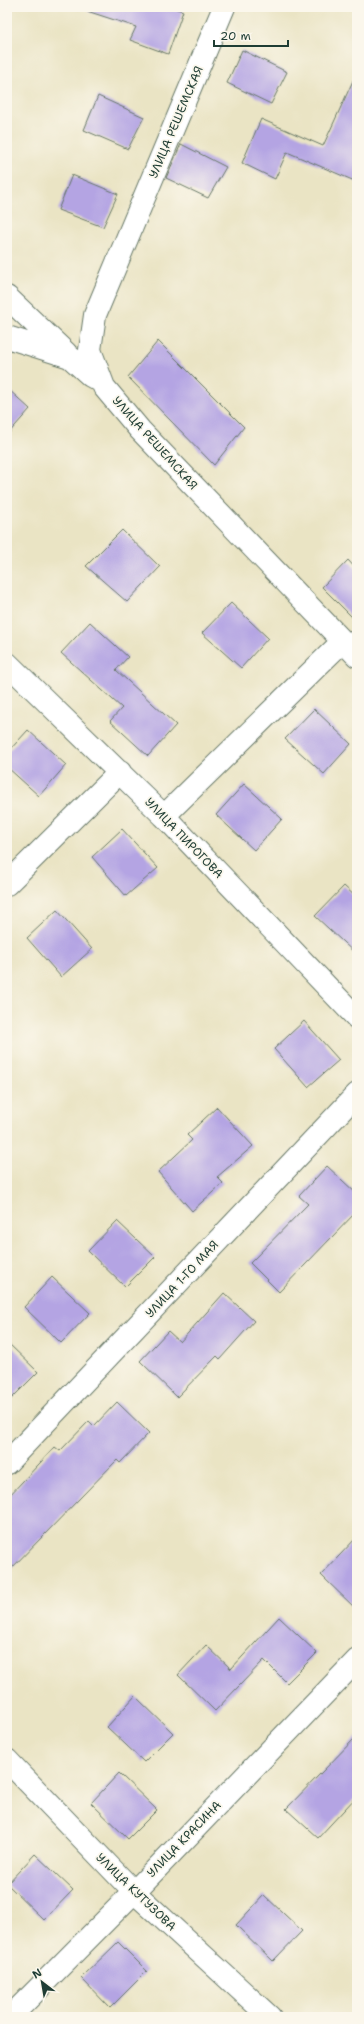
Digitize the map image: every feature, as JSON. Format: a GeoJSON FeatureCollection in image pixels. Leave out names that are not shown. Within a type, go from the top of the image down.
{"type":"FeatureCollection","features":[{"type":"Feature","properties":{"kind":"street","name":"УЛИЦА РЕШЕМСКАЯ"},"geometry":{"type":"LineString","coordinates":[[224,7],[95,315],[90,350],[104,387],[140,430],[350,648]]}},
{"type":"Feature","properties":{"kind":"street"},"geometry":{"type":"LineString","coordinates":[[7,297],[91,376],[102,382]]}},
{"type":"Feature","properties":{"kind":"street"},"geometry":{"type":"LineString","coordinates":[[7,337],[70,357]]}},
{"type":"Feature","properties":{"kind":"street"},"geometry":{"type":"LineString","coordinates":[[164,816],[350,648]]}},
{"type":"Feature","properties":{"kind":"street","name":"УЛИЦА ПИРОГОВА"},"geometry":{"type":"LineString","coordinates":[[7,664],[164,816],[357,1018]]}},
{"type":"Feature","properties":{"kind":"street"},"geometry":{"type":"LineString","coordinates":[[7,884],[120,772]]}},
{"type":"Feature","properties":{"kind":"street","name":"УЛИЦА 1-ГО МАЯ"},"geometry":{"type":"LineString","coordinates":[[7,1463],[357,1094]]}},
{"type":"Feature","properties":{"kind":"street","name":"УЛИЦА КРАСИНА"},"geometry":{"type":"LineString","coordinates":[[10,2017],[134,1892],[357,1660]]}},
{"type":"Feature","properties":{"kind":"street","name":"УЛИЦА КУТУЗОВА"},"geometry":{"type":"LineString","coordinates":[[7,1760],[134,1892],[270,2017]]}},
{"type":"Feature","properties":{"kind":"building"},"geometry":{"type":"Polygon","coordinates":[[[88,7],[171,7],[183,11],[168,54],[130,40],[136,27],[87,11],[88,7]]]}},
{"type":"Feature","properties":{"kind":"building"},"geometry":{"type":"Polygon","coordinates":[[[242,50],[287,72],[271,104],[227,83],[242,50]]]}},
{"type":"Feature","properties":{"kind":"building"},"geometry":{"type":"Polygon","coordinates":[[[357,72],[357,182],[287,152],[275,179],[242,163],[261,119],[323,146],[357,72]]]}},
{"type":"Feature","properties":{"kind":"building"},"geometry":{"type":"Polygon","coordinates":[[[98,96],[144,117],[128,149],[84,130],[98,96]]]}},
{"type":"Feature","properties":{"kind":"building"},"geometry":{"type":"Polygon","coordinates":[[[181,144],[226,167],[208,198],[166,178],[181,144]]]}},
{"type":"Feature","properties":{"kind":"building"},"geometry":{"type":"Polygon","coordinates":[[[72,175],[118,194],[103,227],[58,210],[72,175]]]}},
{"type":"Feature","properties":{"kind":"building"},"geometry":{"type":"Polygon","coordinates":[[[158,341],[244,427],[214,465],[128,377],[158,341]]]}},
{"type":"Feature","properties":{"kind":"building"},"geometry":{"type":"Polygon","coordinates":[[[7,388],[30,409],[7,435],[7,388]]]}},
{"type":"Feature","properties":{"kind":"building"},"geometry":{"type":"Polygon","coordinates":[[[122,530],[160,567],[127,602],[86,566],[122,530]]]}},
{"type":"Feature","properties":{"kind":"building"},"geometry":{"type":"Polygon","coordinates":[[[348,560],[357,570],[357,622],[322,587],[348,560]]]}},
{"type":"Feature","properties":{"kind":"building"},"geometry":{"type":"Polygon","coordinates":[[[231,603],[268,638],[241,668],[202,633],[231,603]]]}},
{"type":"Feature","properties":{"kind":"building"},"geometry":{"type":"Polygon","coordinates":[[[90,622],[128,657],[116,670],[176,725],[148,756],[110,721],[122,708],[61,653],[90,622]]]}},
{"type":"Feature","properties":{"kind":"building"},"geometry":{"type":"Polygon","coordinates":[[[314,709],[351,744],[324,774],[285,739],[314,709]]]}},
{"type":"Feature","properties":{"kind":"building"},"geometry":{"type":"Polygon","coordinates":[[[28,730],[66,765],[39,796],[7,767],[7,753],[28,730]]]}},
{"type":"Feature","properties":{"kind":"building"},"geometry":{"type":"Polygon","coordinates":[[[244,784],[282,819],[254,850],[216,815],[244,784]]]}},
{"type":"Feature","properties":{"kind":"building"},"geometry":{"type":"Polygon","coordinates":[[[122,829],[158,868],[126,896],[92,857],[122,829]]]}},
{"type":"Feature","properties":{"kind":"building"},"geometry":{"type":"Polygon","coordinates":[[[344,886],[357,898],[357,955],[315,916],[344,886]]]}},
{"type":"Feature","properties":{"kind":"building"},"geometry":{"type":"Polygon","coordinates":[[[57,910],[92,949],[61,977],[27,938],[57,910]]]}},
{"type":"Feature","properties":{"kind":"building"},"geometry":{"type":"Polygon","coordinates":[[[304,1021],[339,1060],[308,1087],[274,1049],[304,1021]]]}},
{"type":"Feature","properties":{"kind":"building"},"geometry":{"type":"Polygon","coordinates":[[[217,1107],[253,1146],[217,1177],[223,1183],[192,1211],[158,1172],[192,1140],[187,1135],[217,1107]]]}},
{"type":"Feature","properties":{"kind":"building"},"geometry":{"type":"Polygon","coordinates":[[[327,1166],[357,1194],[357,1211],[279,1292],[250,1263],[308,1204],[299,1196],[327,1166]]]}},
{"type":"Feature","properties":{"kind":"building"},"geometry":{"type":"Polygon","coordinates":[[[117,1221],[155,1257],[125,1287],[88,1251],[117,1221]]]}},
{"type":"Feature","properties":{"kind":"building"},"geometry":{"type":"Polygon","coordinates":[[[52,1277],[90,1313],[61,1343],[24,1307],[52,1277]]]}},
{"type":"Feature","properties":{"kind":"building"},"geometry":{"type":"Polygon","coordinates":[[[224,1293],[254,1321],[220,1359],[217,1356],[177,1397],[140,1361],[168,1331],[180,1342],[224,1293]]]}},
{"type":"Feature","properties":{"kind":"building"},"geometry":{"type":"Polygon","coordinates":[[[7,1342],[38,1372],[7,1403],[7,1342]]]}},
{"type":"Feature","properties":{"kind":"building"},"geometry":{"type":"Polygon","coordinates":[[[117,1402],[149,1433],[120,1463],[117,1460],[7,1573],[7,1498],[55,1447],[60,1451],[89,1421],[94,1426],[117,1402]]]}},
{"type":"Feature","properties":{"kind":"building"},"geometry":{"type":"Polygon","coordinates":[[[357,1537],[357,1610],[321,1575],[357,1537]]]}},
{"type":"Feature","properties":{"kind":"building"},"geometry":{"type":"Polygon","coordinates":[[[279,1617],[317,1653],[287,1683],[264,1660],[215,1711],[178,1675],[206,1645],[231,1669],[279,1617]]]}},
{"type":"Feature","properties":{"kind":"building"},"geometry":{"type":"Polygon","coordinates":[[[135,1696],[173,1733],[144,1762],[107,1727],[135,1696]]]}},
{"type":"Feature","properties":{"kind":"building"},"geometry":{"type":"Polygon","coordinates":[[[357,1736],[357,1796],[318,1838],[286,1809],[357,1736]]]}},
{"type":"Feature","properties":{"kind":"building"},"geometry":{"type":"Polygon","coordinates":[[[119,1773],[157,1810],[128,1839],[91,1803],[119,1773]]]}},
{"type":"Feature","properties":{"kind":"building"},"geometry":{"type":"Polygon","coordinates":[[[35,1854],[73,1890],[44,1920],[7,1884],[35,1854]]]}},
{"type":"Feature","properties":{"kind":"building"},"geometry":{"type":"Polygon","coordinates":[[[264,1895],[302,1931],[273,1961],[236,1925],[264,1895]]]}},
{"type":"Feature","properties":{"kind":"building"},"geometry":{"type":"Polygon","coordinates":[[[118,1942],[147,1971],[110,2008],[81,1978],[118,1942]]]}}]}
